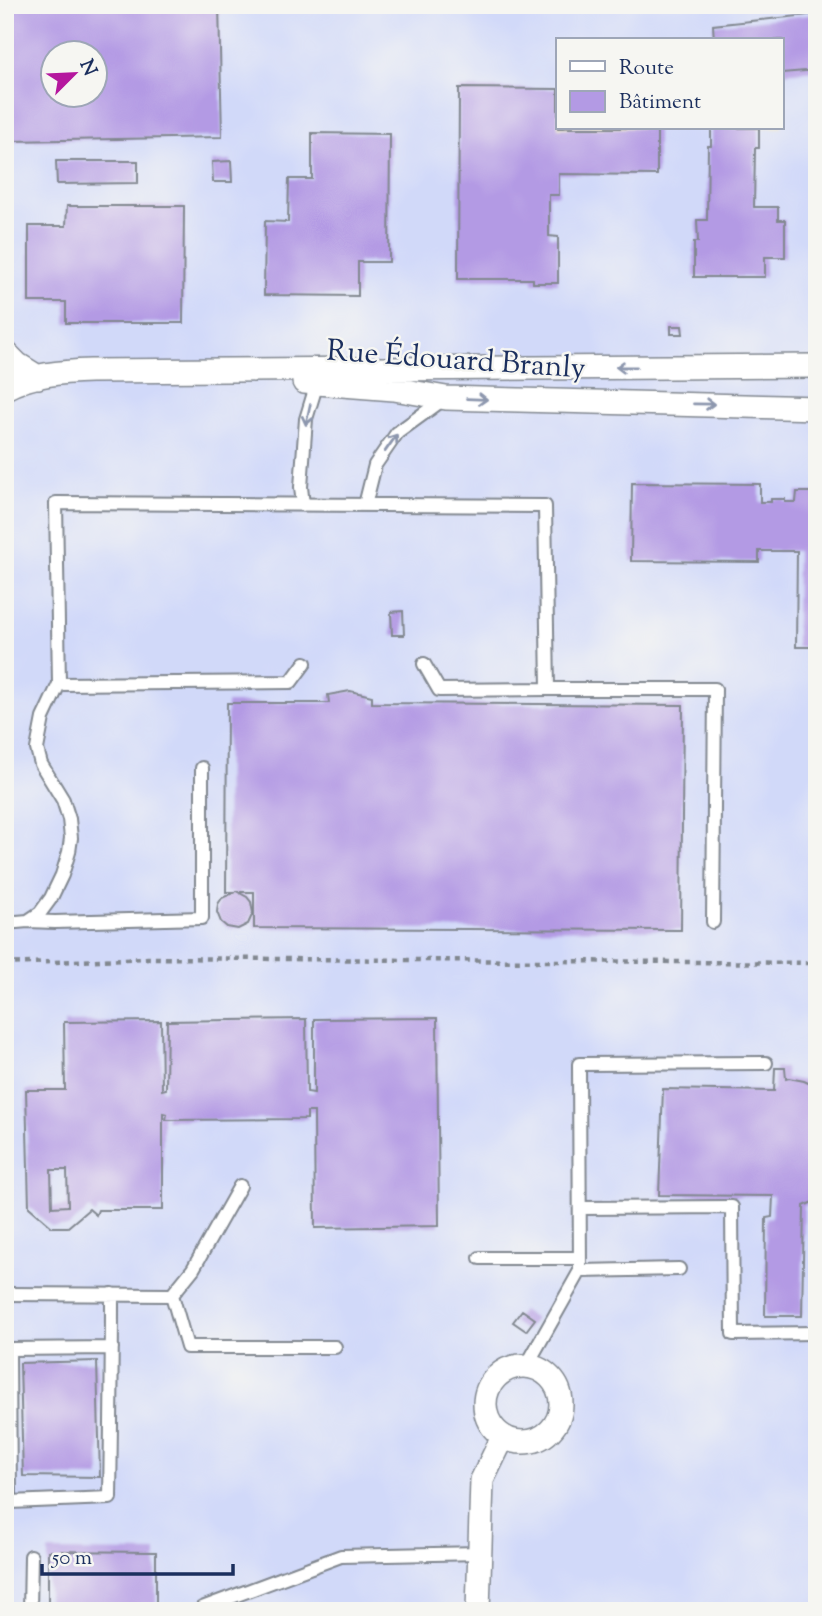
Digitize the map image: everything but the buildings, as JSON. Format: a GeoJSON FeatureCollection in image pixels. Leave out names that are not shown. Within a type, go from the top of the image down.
{"type":"FeatureCollection","features":[{"type":"Feature","properties":{"kind":"street"},"geometry":{"type":"LineString","coordinates":[[5,352],[16,364],[38,377]]}},
{"type":"Feature","properties":{"kind":"street","name":"Rue Édouard Branly"},"geometry":{"type":"LineString","coordinates":[[5,388],[63,372],[91,371],[817,366]]}},
{"type":"Feature","properties":{"kind":"street","name":"Rue Édouard Branly"},"geometry":{"type":"LineString","coordinates":[[91,371],[317,383],[394,389],[446,398],[817,408]]}},
{"type":"Feature","properties":{"kind":"street"},"geometry":{"type":"LineString","coordinates":[[527,1365],[539,1369],[557,1385],[561,1410],[550,1432],[539,1439],[514,1442],[493,1429],[486,1417],[486,1391],[492,1380],[502,1371],[527,1365]]}},
{"type":"Feature","properties":{"kind":"street"},"geometry":{"type":"LineString","coordinates":[[478,1611],[482,1480],[503,1437]]}},
{"type":"Feature","properties":{"kind":"lane"},"geometry":{"type":"LineString","coordinates":[[303,505],[301,487],[306,419],[317,383],[348,376],[449,374],[472,367]]}},
{"type":"Feature","properties":{"kind":"lane"},"geometry":{"type":"LineString","coordinates":[[365,505],[375,466],[397,433],[446,398]]}},
{"type":"Feature","properties":{"kind":"lane"},"geometry":{"type":"LineString","coordinates":[[27,921],[40,913],[51,898],[62,874],[71,838],[63,800],[41,764],[37,749],[43,718],[59,684],[56,503],[545,506],[548,689]]}},
{"type":"Feature","properties":{"kind":"lane"},"geometry":{"type":"LineString","coordinates":[[59,684],[290,682],[305,663]]}},
{"type":"Feature","properties":{"kind":"lane"},"geometry":{"type":"LineString","coordinates":[[424,664],[439,690],[715,689],[713,922]]}},
{"type":"Feature","properties":{"kind":"lane"},"geometry":{"type":"LineString","coordinates":[[5,923],[202,918],[202,768]]}},
{"type":"Feature","properties":{"kind":"lane"},"geometry":{"type":"LineString","coordinates":[[527,1365],[580,1265],[579,1064],[766,1063]]}},
{"type":"Feature","properties":{"kind":"lane"},"geometry":{"type":"LineString","coordinates":[[172,1295],[193,1269],[240,1186]]}},
{"type":"Feature","properties":{"kind":"lane"},"geometry":{"type":"LineString","coordinates":[[580,1208],[732,1207],[733,1334],[817,1334]]}},
{"type":"Feature","properties":{"kind":"lane"},"geometry":{"type":"LineString","coordinates":[[480,1258],[678,1269]]}},
{"type":"Feature","properties":{"kind":"lane"},"geometry":{"type":"LineString","coordinates":[[5,1294],[172,1295]]}},
{"type":"Feature","properties":{"kind":"lane"},"geometry":{"type":"LineString","coordinates":[[111,1348],[9,1349],[10,1502],[110,1498],[112,1294]]}},
{"type":"Feature","properties":{"kind":"lane"},"geometry":{"type":"LineString","coordinates":[[172,1295],[187,1347],[335,1347]]}},
{"type":"Feature","properties":{"kind":"lane"},"geometry":{"type":"LineString","coordinates":[[201,1611],[202,1608],[341,1556],[480,1553]]}},
{"type":"Feature","properties":{"kind":"lane"},"geometry":{"type":"LineString","coordinates":[[30,1611],[31,1556]]}},
{"type":"Feature","properties":{"kind":"path"},"geometry":{"type":"LineString","coordinates":[[5,964],[149,958],[817,963]]}},
{"type":"Feature","properties":{"kind":"shaded area"},"geometry":{"type":"Polygon","coordinates":[[[5,5],[817,5],[817,1611],[5,1611],[5,5]]]}}]}
